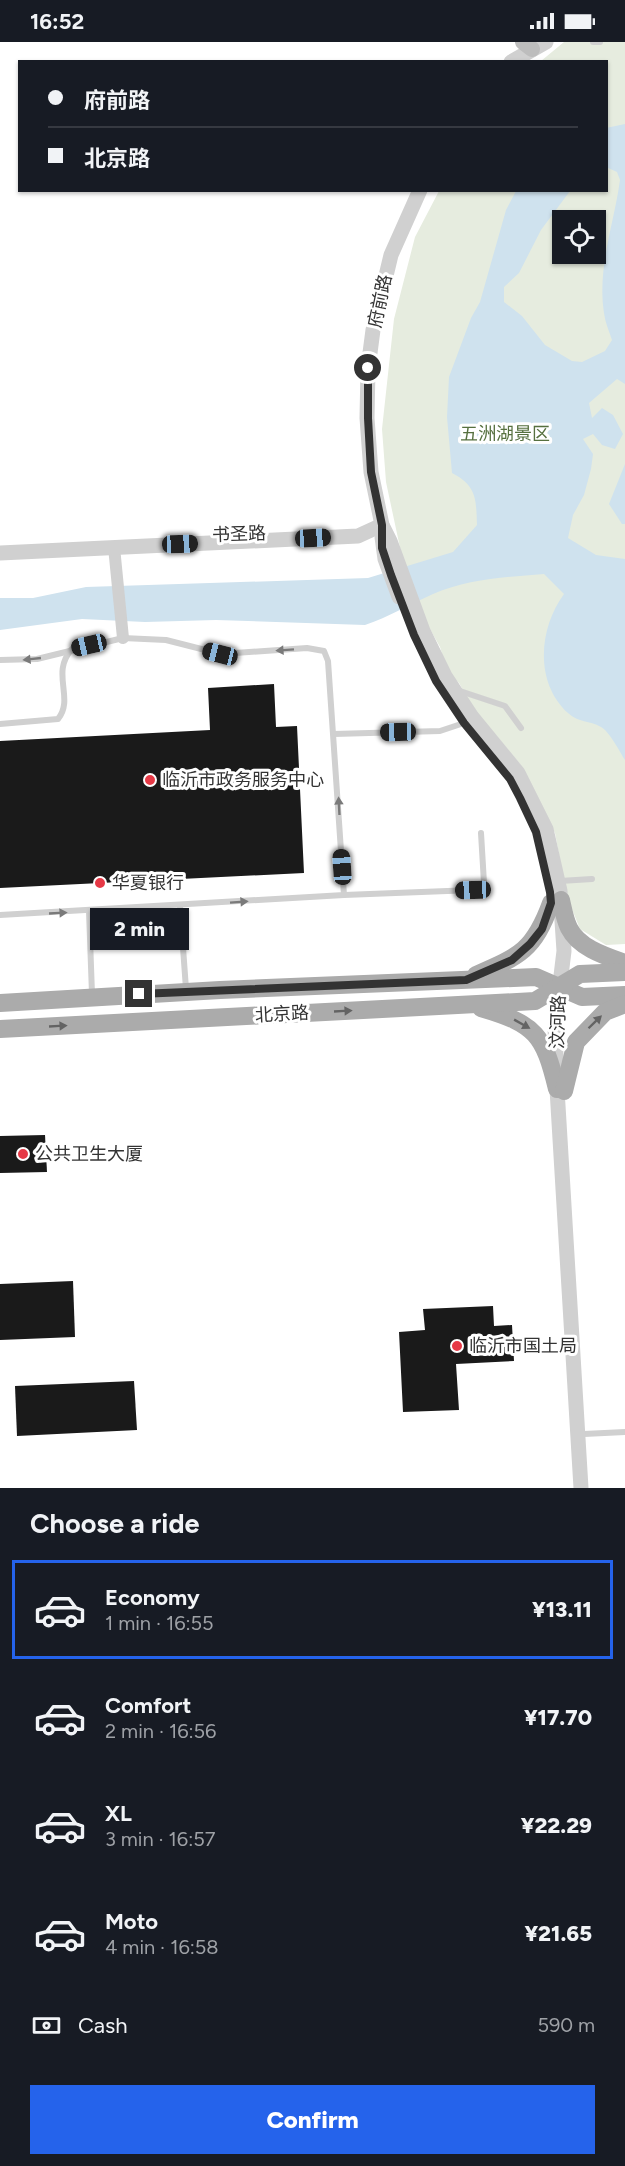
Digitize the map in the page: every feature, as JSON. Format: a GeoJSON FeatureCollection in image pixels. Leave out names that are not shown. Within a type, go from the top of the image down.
{"type":"FeatureCollection","features":[{"type":"Feature","properties":{"kind":"main road"},"geometry":{"type":"LineString","coordinates":[[556,902],[569,928],[582,944],[625,963]]}},
{"type":"Feature","properties":{"kind":"main road"},"geometry":{"type":"LineString","coordinates":[[466,980],[512,960],[530,944],[542,929],[556,902]]}},
{"type":"Feature","properties":{"kind":"main road","name":"北京路"},"geometry":{"type":"LineString","coordinates":[[0,1029],[536,1001],[580,974],[625,972]]}},
{"type":"Feature","properties":{"kind":"main road","name":"北京路"},"geometry":{"type":"LineString","coordinates":[[0,1003],[186,992],[536,977],[582,997],[625,995]]}},
{"type":"Feature","properties":{"kind":"main road"},"geometry":{"type":"LineString","coordinates":[[468,1004],[506,1015],[532,1030],[548,1053],[561,1090]]}},
{"type":"Feature","properties":{"kind":"main road"},"geometry":{"type":"LineString","coordinates":[[561,1090],[576,1042],[605,1012],[625,1004]]}},
{"type":"Feature","properties":{"kind":"street"},"geometry":{"type":"LineString","coordinates":[[514,60],[531,46]]}},
{"type":"Feature","properties":{"kind":"street","name":"府前路"},"geometry":{"type":"LineString","coordinates":[[419,192],[391,255],[379,301],[368,368],[371,472],[391,559],[436,681],[464,723],[510,779],[536,832],[556,902],[564,951],[559,986]]}},
{"type":"Feature","properties":{"kind":"street","name":"府前路"},"geometry":{"type":"LineString","coordinates":[[382,525],[385,503],[377,418],[378,369],[383,332],[400,259],[431,192]]}},
{"type":"Feature","properties":{"kind":"street","name":"书圣路"},"geometry":{"type":"LineString","coordinates":[[0,545],[382,525]]}},
{"type":"Feature","properties":{"kind":"street","name":"书圣路"},"geometry":{"type":"LineString","coordinates":[[0,553],[357,536],[382,525]]}},
{"type":"Feature","properties":{"kind":"street"},"geometry":{"type":"LineString","coordinates":[[114,547],[122,634]]}},
{"type":"Feature","properties":{"kind":"street","name":"府前路"},"geometry":{"type":"LineString","coordinates":[[419,633],[453,689],[489,739],[518,773],[529,793],[546,829],[558,882],[556,902]]}},
{"type":"Feature","properties":{"kind":"street","name":"汶河路"},"geometry":{"type":"LineString","coordinates":[[559,986],[566,1024],[561,1090],[581,1488]]}},
{"type":"Feature","properties":{"kind":"street","name":"汶河路"},"geometry":{"type":"LineString","coordinates":[[561,1090],[587,1488]]}},
{"type":"Feature","properties":{"kind":"lane"},"geometry":{"type":"LineString","coordinates":[[593,42],[600,42]]}},
{"type":"Feature","properties":{"kind":"lane"},"geometry":{"type":"LineString","coordinates":[[0,660],[37,659],[122,634],[166,640],[220,654],[307,648],[324,651],[328,661],[334,734],[344,895]]}},
{"type":"Feature","properties":{"kind":"lane"},"geometry":{"type":"LineString","coordinates":[[0,724],[58,719],[63,714],[62,668],[65,657],[73,649]]}},
{"type":"Feature","properties":{"kind":"lane"},"geometry":{"type":"LineString","coordinates":[[453,689],[505,706],[520,728]]}},
{"type":"Feature","properties":{"kind":"lane"},"geometry":{"type":"LineString","coordinates":[[334,734],[440,731],[464,723]]}},
{"type":"Feature","properties":{"kind":"lane"},"geometry":{"type":"LineString","coordinates":[[0,915],[344,895],[473,890],[484,883],[482,833]]}},
{"type":"Feature","properties":{"kind":"lane"},"geometry":{"type":"LineString","coordinates":[[558,882],[592,879]]}},
{"type":"Feature","properties":{"kind":"lane"},"geometry":{"type":"LineString","coordinates":[[180,906],[186,992]]}},
{"type":"Feature","properties":{"kind":"lane"},"geometry":{"type":"LineString","coordinates":[[88,911],[92,997]]}},
{"type":"Feature","properties":{"kind":"lane"},"geometry":{"type":"LineString","coordinates":[[584,1434],[625,1432]]}},
{"type":"Feature","properties":{"kind":"green space","name":"五洲湖景区"},"geometry":{"type":"Polygon","coordinates":[[[564,42],[625,42],[625,944],[606,945],[580,929],[567,897],[555,833],[520,764],[474,709],[459,683],[448,673],[440,647],[426,622],[402,557],[386,482],[382,429],[394,319],[415,237],[438,192],[608,192],[608,60],[542,60],[564,42]]]}},
{"type":"Feature","properties":{"kind":"water"},"geometry":{"type":"Polygon","coordinates":[[[625,124],[625,384],[617,379],[589,403],[592,418],[602,408],[613,415],[623,434],[615,449],[602,445],[593,434],[583,439],[593,454],[591,469],[584,495],[573,515],[568,538],[596,555],[625,559],[625,760],[604,729],[568,713],[557,700],[550,686],[545,671],[545,638],[549,623],[564,594],[544,574],[460,585],[433,594],[365,625],[216,620],[145,622],[82,619],[0,630],[0,598],[33,598],[86,587],[368,578],[453,552],[477,525],[474,494],[466,483],[452,473],[447,417],[449,377],[471,318],[480,302],[506,210],[515,192],[569,192],[556,210],[552,210],[552,215],[541,230],[519,273],[504,287],[504,302],[522,316],[545,345],[572,361],[582,362],[605,351],[612,340],[602,296],[604,264],[606,264],[606,252],[620,180],[617,172],[608,168],[608,128],[625,124]]]}},
{"type":"Feature","properties":{"kind":"water"},"geometry":{"type":"Polygon","coordinates":[[[625,464],[625,524],[622,524],[609,504],[625,464]]]}},
{"type":"Feature","properties":{"kind":"building","name":"临沂市政务服务中心"},"geometry":{"type":"Polygon","coordinates":[[[274,684],[276,727],[297,726],[304,873],[0,888],[0,741],[210,730],[208,688],[274,684]]]}},
{"type":"Feature","properties":{"kind":"building","name":"公共卫生大厦"},"geometry":{"type":"Polygon","coordinates":[[[45,1135],[47,1172],[0,1173],[0,1136],[45,1135]]]}},
{"type":"Feature","properties":{"kind":"building"},"geometry":{"type":"Polygon","coordinates":[[[73,1281],[75,1337],[0,1340],[0,1284],[73,1281]]]}},
{"type":"Feature","properties":{"kind":"building","name":"临沂市国土局"},"geometry":{"type":"Polygon","coordinates":[[[493,1306],[494,1326],[512,1325],[514,1361],[456,1364],[459,1410],[403,1412],[399,1332],[425,1330],[423,1309],[493,1306]]]}},
{"type":"Feature","properties":{"kind":"building"},"geometry":{"type":"Polygon","coordinates":[[[134,1381],[137,1430],[17,1436],[15,1386],[134,1381]]]}},
{"type":"Feature","properties":{"kind":"place","name":"临沂市政务服务中心"},"geometry":{"type":"Point","coordinates":[150,780]}},
{"type":"Feature","properties":{"kind":"place","name":"华夏银行"},"geometry":{"type":"Point","coordinates":[100,883]}},
{"type":"Feature","properties":{"kind":"place","name":"公共卫生大厦"},"geometry":{"type":"Point","coordinates":[23,1154]}},
{"type":"Feature","properties":{"kind":"place","name":"临沂市国土局"},"geometry":{"type":"Point","coordinates":[457,1346]}},
{"type":"Feature","properties":{"kind":"route"},"geometry":{"type":"LineString","coordinates":[[139,994],[466,980],[512,960],[530,944],[542,929],[551,903],[536,832],[510,779],[464,723],[436,681],[414,635],[385,559],[382,548],[382,525],[371,472],[368,368]]}}]}
